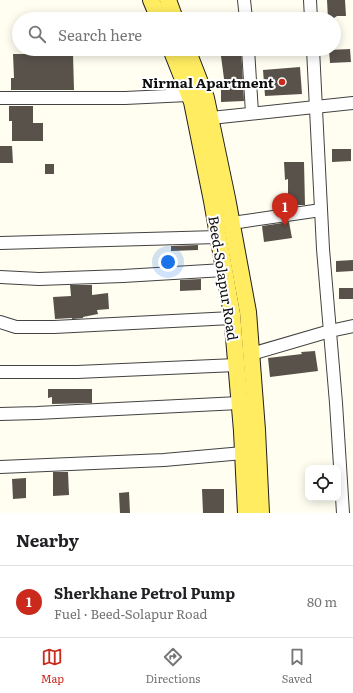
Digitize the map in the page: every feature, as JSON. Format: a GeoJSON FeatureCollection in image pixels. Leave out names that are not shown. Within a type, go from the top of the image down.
{"type":"FeatureCollection","features":[{"type":"Feature","properties":{"kind":"main road"},"geometry":{"type":"LineString","coordinates":[[151,0],[156,12]]}},
{"type":"Feature","properties":{"kind":"main road"},"geometry":{"type":"LineString","coordinates":[[168,0],[173,12]]}},
{"type":"Feature","properties":{"kind":"main road","name":"Beed-Solapur Road"},"geometry":{"type":"LineString","coordinates":[[174,56],[192,102],[232,318],[243,453],[246,513]]}},
{"type":"Feature","properties":{"kind":"main road","name":"Beed-Solapur Road"},"geometry":{"type":"LineString","coordinates":[[190,56],[206,98],[211,118],[248,312],[257,430],[261,513]]}},
{"type":"Feature","properties":{"kind":"street"},"geometry":{"type":"LineString","coordinates":[[244,0],[245,12]]}},
{"type":"Feature","properties":{"kind":"street"},"geometry":{"type":"LineString","coordinates":[[310,0],[311,12]]}},
{"type":"Feature","properties":{"kind":"street"},"geometry":{"type":"LineString","coordinates":[[248,56],[252,113]]}},
{"type":"Feature","properties":{"kind":"street"},"geometry":{"type":"LineString","coordinates":[[313,56],[323,249],[336,403],[343,513]]}},
{"type":"Feature","properties":{"kind":"street"},"geometry":{"type":"LineString","coordinates":[[0,98],[125,98],[188,94]]}},
{"type":"Feature","properties":{"kind":"street"},"geometry":{"type":"LineString","coordinates":[[211,118],[353,103]]}},
{"type":"Feature","properties":{"kind":"street"},"geometry":{"type":"LineString","coordinates":[[232,223],[321,210]]}},
{"type":"Feature","properties":{"kind":"street"},"geometry":{"type":"LineString","coordinates":[[0,243],[218,237]]}},
{"type":"Feature","properties":{"kind":"street"},"geometry":{"type":"LineString","coordinates":[[0,277],[47,278],[123,276],[224,270]]}},
{"type":"Feature","properties":{"kind":"street"},"geometry":{"type":"LineString","coordinates":[[0,322],[16,327],[54,328],[232,318]]}},
{"type":"Feature","properties":{"kind":"street"},"geometry":{"type":"LineString","coordinates":[[251,354],[330,331],[353,326]]}},
{"type":"Feature","properties":{"kind":"street"},"geometry":{"type":"LineString","coordinates":[[0,372],[77,372],[236,365]]}},
{"type":"Feature","properties":{"kind":"street"},"geometry":{"type":"LineString","coordinates":[[0,414],[239,403]]}},
{"type":"Feature","properties":{"kind":"street"},"geometry":{"type":"LineString","coordinates":[[0,467],[164,460],[243,453]]}},
{"type":"Feature","properties":{"kind":"building"},"geometry":{"type":"Polygon","coordinates":[[[327,0],[345,0],[346,16],[341,16],[341,12],[328,12],[327,0]]]}},
{"type":"Feature","properties":{"kind":"building"},"geometry":{"type":"Polygon","coordinates":[[[341,49],[350,49],[351,62],[330,63],[329,56],[341,56],[341,49]]]}},
{"type":"Feature","properties":{"kind":"building"},"geometry":{"type":"Polygon","coordinates":[[[13,56],[73,56],[74,90],[11,90],[11,78],[14,78],[13,56]]]}},
{"type":"Feature","properties":{"kind":"building"},"geometry":{"type":"Polygon","coordinates":[[[221,56],[241,56],[244,101],[221,102],[221,87],[225,86],[221,56]]]}},
{"type":"Feature","properties":{"kind":"building","name":"Nirmal Apartment"},"geometry":{"type":"Polygon","coordinates":[[[300,67],[302,94],[265,96],[263,70],[300,67]]]}},
{"type":"Feature","properties":{"kind":"building"},"geometry":{"type":"Polygon","coordinates":[[[9,106],[33,106],[33,123],[43,123],[43,141],[12,141],[12,121],[9,121],[9,106]]]}},
{"type":"Feature","properties":{"kind":"building"},"geometry":{"type":"Polygon","coordinates":[[[0,146],[12,146],[13,163],[0,163],[0,146]]]}},
{"type":"Feature","properties":{"kind":"building"},"geometry":{"type":"Polygon","coordinates":[[[332,149],[351,149],[351,161],[332,162],[332,149]]]}},
{"type":"Feature","properties":{"kind":"building"},"geometry":{"type":"Polygon","coordinates":[[[284,162],[304,162],[305,205],[288,205],[288,179],[285,180],[284,162]]]}},
{"type":"Feature","properties":{"kind":"building"},"geometry":{"type":"Polygon","coordinates":[[[45,164],[54,164],[54,174],[45,174],[45,164]]]}},
{"type":"Feature","properties":{"kind":"building"},"geometry":{"type":"Polygon","coordinates":[[[289,222],[292,238],[264,242],[262,226],[289,222]]]}},
{"type":"Feature","properties":{"kind":"building"},"geometry":{"type":"Polygon","coordinates":[[[198,245],[198,250],[171,251],[171,246],[198,245]]]}},
{"type":"Feature","properties":{"kind":"building"},"geometry":{"type":"Polygon","coordinates":[[[353,260],[353,271],[336,272],[336,261],[353,260]]]}},
{"type":"Feature","properties":{"kind":"building"},"geometry":{"type":"Polygon","coordinates":[[[201,279],[201,290],[180,291],[180,280],[201,279]]]}},
{"type":"Feature","properties":{"kind":"building"},"geometry":{"type":"Polygon","coordinates":[[[70,285],[92,285],[92,295],[108,293],[109,309],[97,310],[98,314],[83,318],[55,319],[53,297],[71,296],[70,285]]]}},
{"type":"Feature","properties":{"kind":"building"},"geometry":{"type":"Polygon","coordinates":[[[339,288],[353,288],[353,299],[339,299],[339,288]]]}},
{"type":"Feature","properties":{"kind":"building"},"geometry":{"type":"Polygon","coordinates":[[[315,351],[318,371],[270,377],[268,358],[315,351]]]}},
{"type":"Feature","properties":{"kind":"building"},"geometry":{"type":"Polygon","coordinates":[[[48,389],[92,389],[92,403],[52,404],[52,397],[48,398],[48,389]]]}},
{"type":"Feature","properties":{"kind":"building"},"geometry":{"type":"Polygon","coordinates":[[[53,472],[68,472],[69,495],[53,496],[53,472]]]}},
{"type":"Feature","properties":{"kind":"building"},"geometry":{"type":"Polygon","coordinates":[[[26,478],[26,498],[13,499],[12,479],[26,478]]]}},
{"type":"Feature","properties":{"kind":"building"},"geometry":{"type":"Polygon","coordinates":[[[202,489],[224,489],[224,513],[203,513],[202,489]]]}},
{"type":"Feature","properties":{"kind":"building"},"geometry":{"type":"Polygon","coordinates":[[[129,492],[130,513],[120,513],[119,493],[129,492]]]}},
{"type":"Feature","properties":{"kind":"place","name":"Nirmal Apartment"},"geometry":{"type":"Point","coordinates":[282,82]}},
{"type":"Feature","properties":{"kind":"place","name":"Sherkhane Petrol Pump"},"geometry":{"type":"Point","coordinates":[285,226]}}]}
